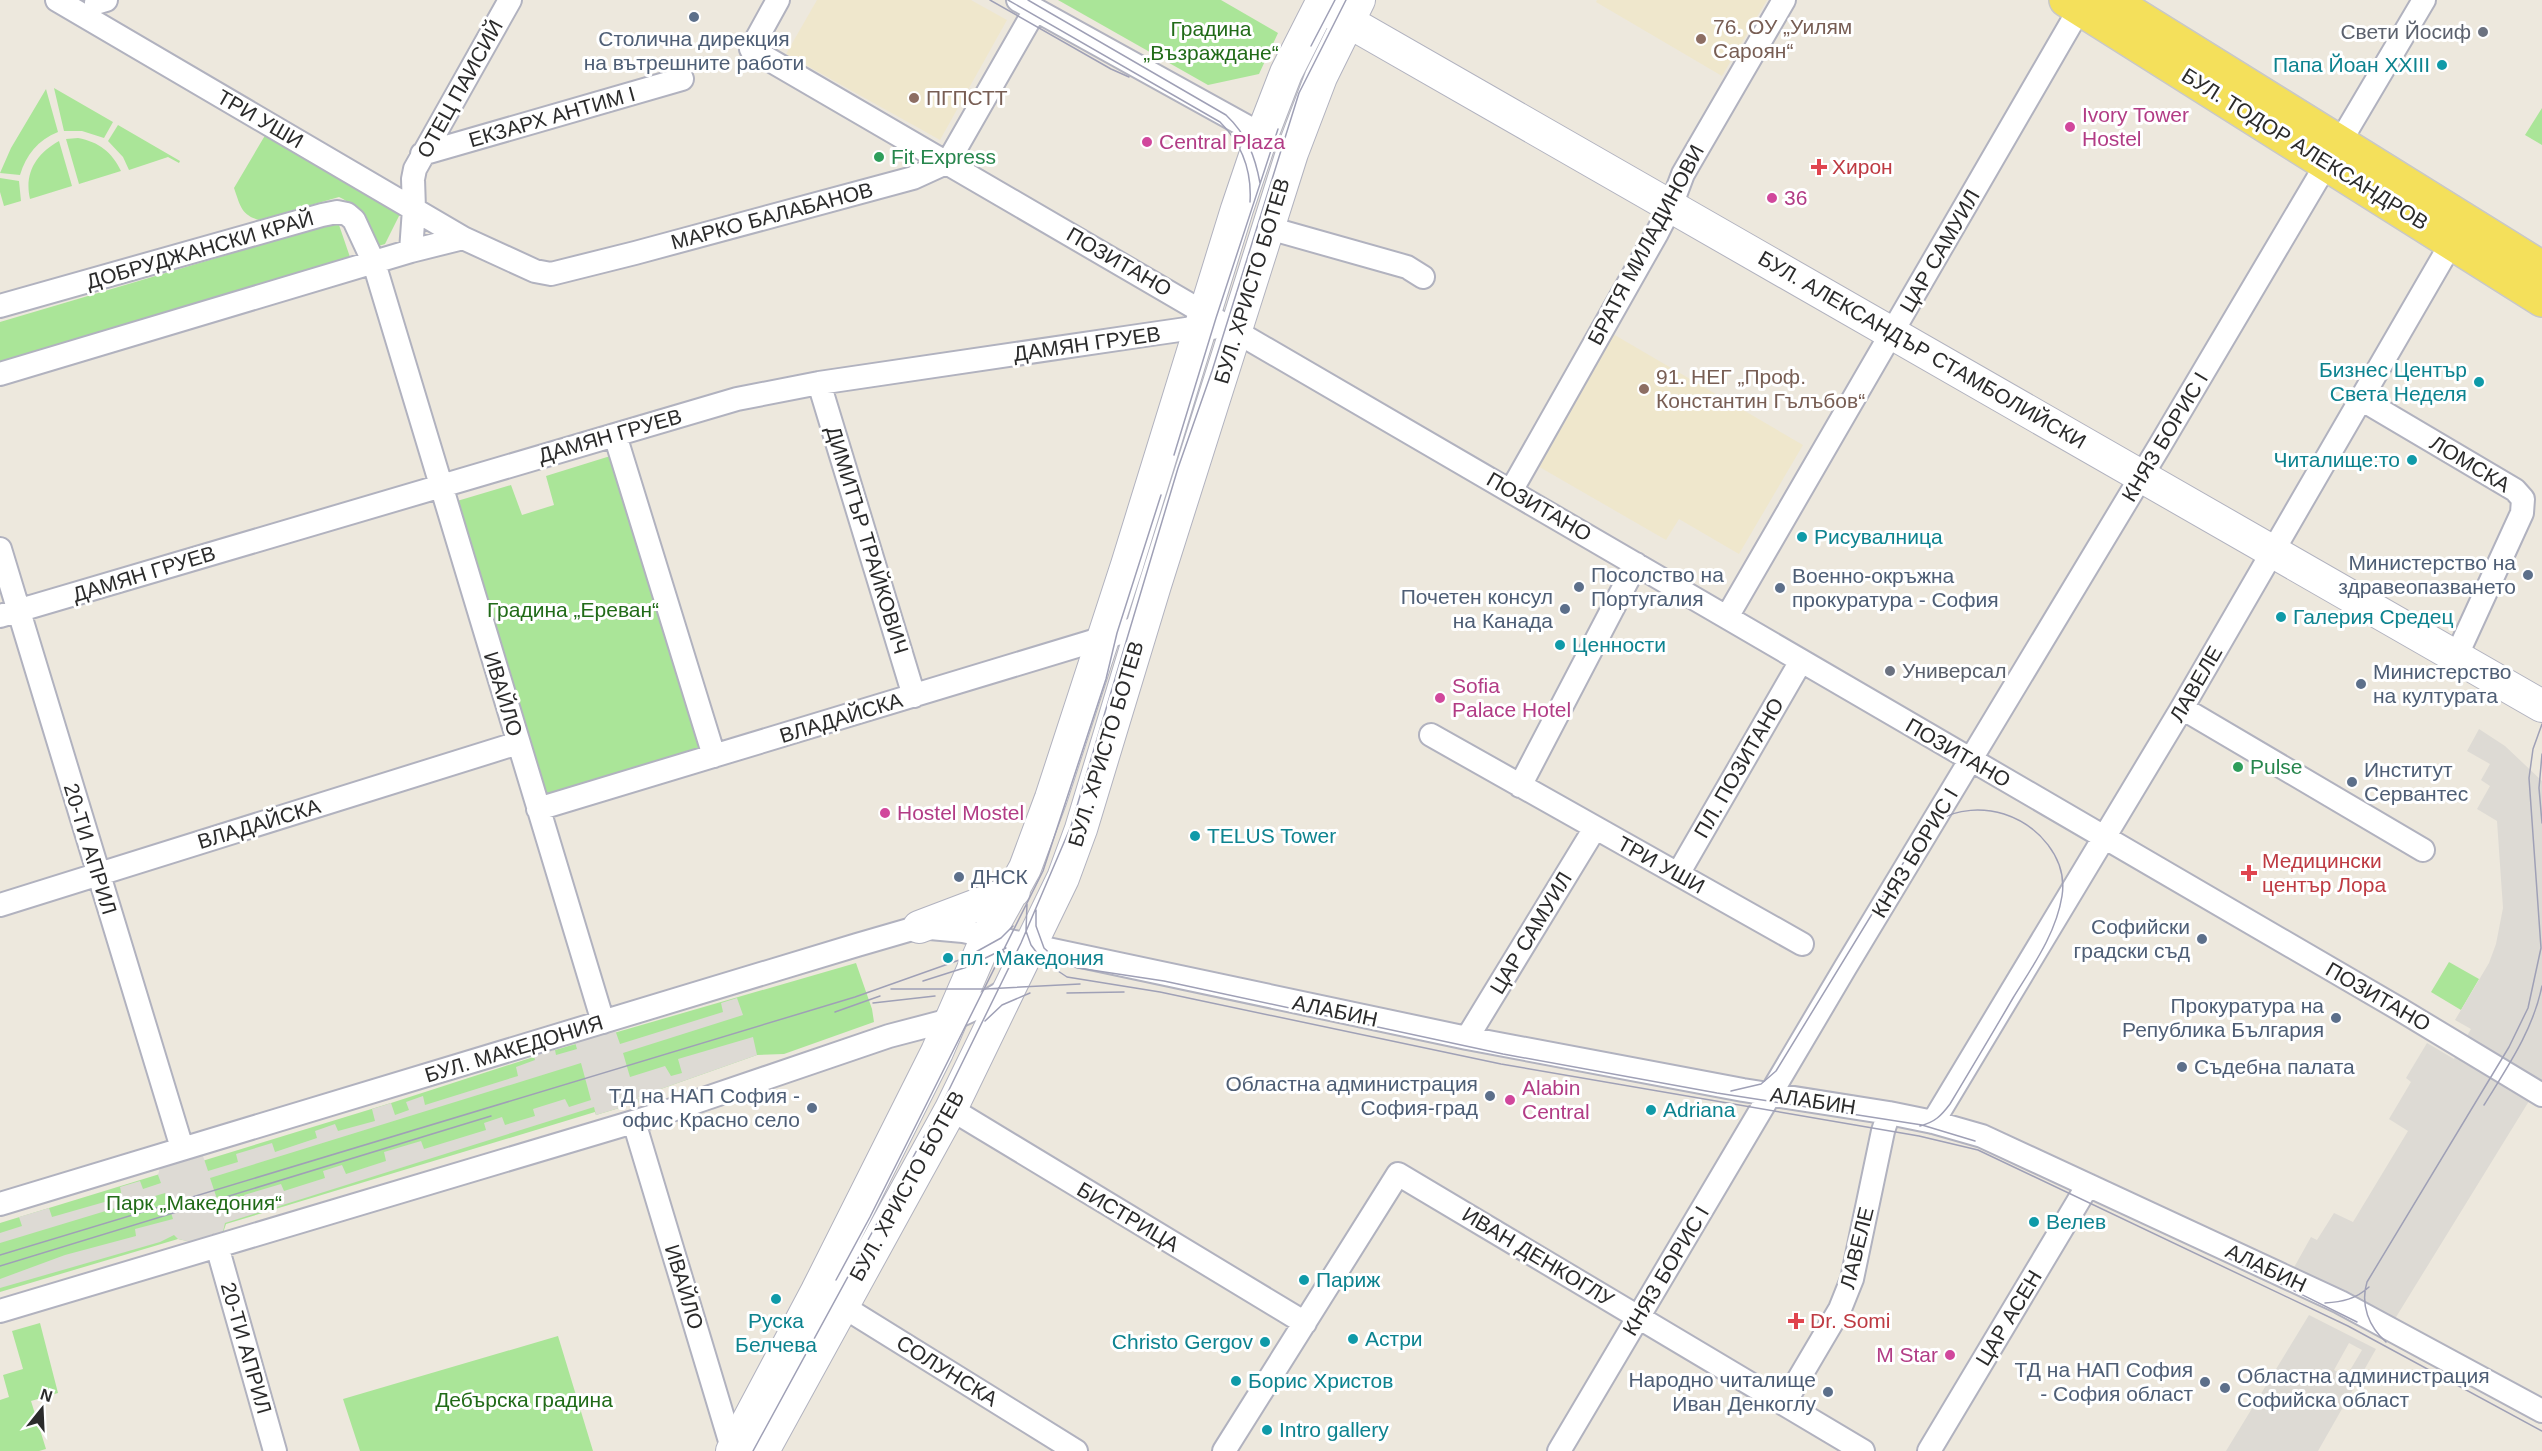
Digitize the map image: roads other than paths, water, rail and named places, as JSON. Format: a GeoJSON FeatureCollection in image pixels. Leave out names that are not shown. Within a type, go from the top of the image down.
{"type":"FeatureCollection","features":[{"type":"Feature","properties":{"kind":"main road","name":"БУЛ. ТОДОР АЛЕКСАНДРОВ"},"geometry":{"type":"LineString","coordinates":[[2110,0],[2333,153],[2452,242],[2542,300]]}},
{"type":"Feature","properties":{"kind":"main road","name":"БУЛ. АЛЕКСАНДЪР СТАМБОЛИЙСКИ"},"geometry":{"type":"LineString","coordinates":[[1318,2],[1353,10],[1671,206],[2456,657],[2539,697]]}},
{"type":"Feature","properties":{"kind":"main road","name":"БУЛ. ХРИСТО БОТЕВ"},"geometry":{"type":"LineString","coordinates":[[830,1298],[988,935],[1025,868],[1051,798],[1262,135],[1286,73],[1318,2]]}},
{"type":"Feature","properties":{"kind":"main road","name":"БУЛ. ТОДОР АЛЕКСАНДРОВ"},"geometry":{"type":"LineString","coordinates":[[2073,4],[2333,153],[2542,268]]}},
{"type":"Feature","properties":{"kind":"main road","name":"БУЛ. ХРИСТО БОТЕВ"},"geometry":{"type":"LineString","coordinates":[[740,1451],[830,1298],[951,1109],[1063,878],[1081,829],[1303,121],[1353,10]]}},
{"type":"Feature","properties":{"kind":"main road"},"geometry":{"type":"LineString","coordinates":[[919,927],[1014,891]]}},
{"type":"Feature","properties":{"kind":"street","name":"ТРИ УШИ"},"geometry":{"type":"LineString","coordinates":[[57,0],[464,238]]}},
{"type":"Feature","properties":{"kind":"street","name":"ОТЕЦ ПАИСИЙ"},"geometry":{"type":"LineString","coordinates":[[411,251],[414,209],[412,179],[422,154],[510,0]]}},
{"type":"Feature","properties":{"kind":"street","name":"ПОЗИТАНО"},"geometry":{"type":"LineString","coordinates":[[778,0],[752,49],[948,162],[1202,319],[1236,330],[2104,839],[2402,1010],[2542,1095]]}},
{"type":"Feature","properties":{"kind":"street","name":"БРАТЯ МИЛАДИНОВИ"},"geometry":{"type":"LineString","coordinates":[[1511,491],[1671,206],[1683,174],[1784,0]]}},
{"type":"Feature","properties":{"kind":"street","name":"КНЯЗ БОРИС I"},"geometry":{"type":"LineString","coordinates":[[1559,1451],[2424,0]]}},
{"type":"Feature","properties":{"kind":"street","name":"ЦАР САМУИЛ"},"geometry":{"type":"LineString","coordinates":[[1727,617],[1893,333],[2073,4]]}},
{"type":"Feature","properties":{"kind":"street"},"geometry":{"type":"LineString","coordinates":[[948,162],[1027,5],[1262,135]]}},
{"type":"Feature","properties":{"kind":"street","name":"ЕКЗАРХ АНТИМ I"},"geometry":{"type":"LineString","coordinates":[[422,154],[682,79]]}},
{"type":"Feature","properties":{"kind":"street","name":"МАРКО БАЛАБАНОВ"},"geometry":{"type":"LineString","coordinates":[[464,238],[535,271],[551,274],[913,178],[948,162]]}},
{"type":"Feature","properties":{"kind":"street","name":"ДОБРУДЖАНСКИ КРАЙ"},"geometry":{"type":"LineString","coordinates":[[0,306],[337,212],[347,214],[354,220],[374,263]]}},
{"type":"Feature","properties":{"kind":"street"},"geometry":{"type":"LineString","coordinates":[[1269,228],[1407,267],[1423,277]]}},
{"type":"Feature","properties":{"kind":"street"},"geometry":{"type":"LineString","coordinates":[[0,374],[411,251],[464,238]]}},
{"type":"Feature","properties":{"kind":"street","name":"ЛАВЕЛЕ"},"geometry":{"type":"LineString","coordinates":[[1933,1122],[2182,708],[2452,242]]}},
{"type":"Feature","properties":{"kind":"street","name":"ИВАЙЛО"},"geometry":{"type":"LineString","coordinates":[[374,263],[603,1022]]}},
{"type":"Feature","properties":{"kind":"street","name":"ДАМЯН ГРУЕВ"},"geometry":{"type":"LineString","coordinates":[[9,614],[737,399],[819,383],[1202,319]]}},
{"type":"Feature","properties":{"kind":"street","name":"ДИМИТЪР ТРАЙКОВИЧ"},"geometry":{"type":"LineString","coordinates":[[819,383],[914,696]]}},
{"type":"Feature","properties":{"kind":"street","name":"ЛОМСКА"},"geometry":{"type":"LineString","coordinates":[[2361,399],[2515,490],[2523,500],[2522,513],[2456,657]]}},
{"type":"Feature","properties":{"kind":"street"},"geometry":{"type":"LineString","coordinates":[[615,435],[714,756]]}},
{"type":"Feature","properties":{"kind":"street","name":"20-ТИ АПРИЛ"},"geometry":{"type":"LineString","coordinates":[[0,549],[9,614],[98,875],[182,1148]]}},
{"type":"Feature","properties":{"kind":"street"},"geometry":{"type":"LineString","coordinates":[[1520,786],[1636,564]]}},
{"type":"Feature","properties":{"kind":"street","name":"ВЛАДАЙСКА"},"geometry":{"type":"LineString","coordinates":[[538,809],[1143,626]]}},
{"type":"Feature","properties":{"kind":"street","name":"ПЛ. ПОЗИТАНО"},"geometry":{"type":"LineString","coordinates":[[1678,874],[1801,661]]}},
{"type":"Feature","properties":{"kind":"street"},"geometry":{"type":"LineString","coordinates":[[2182,708],[2423,850]]}},
{"type":"Feature","properties":{"kind":"street","name":"ТРИ УШИ"},"geometry":{"type":"LineString","coordinates":[[1431,735],[1802,944]]}},
{"type":"Feature","properties":{"kind":"street","name":"ВЛАДАЙСКА"},"geometry":{"type":"LineString","coordinates":[[0,906],[518,743]]}},
{"type":"Feature","properties":{"kind":"street","name":"ЦАР САМУИЛ"},"geometry":{"type":"LineString","coordinates":[[1467,1038],[1595,828]]}},
{"type":"Feature","properties":{"kind":"street","name":"БУЛ. МАКЕДОНИЯ"},"geometry":{"type":"LineString","coordinates":[[0,1204],[919,927],[988,935],[1031,945]]}},
{"type":"Feature","properties":{"kind":"street","name":"АЛАБИН"},"geometry":{"type":"LineString","coordinates":[[1031,945],[1467,1038],[1770,1095],[1889,1113],[1933,1122],[1982,1136],[2340,1302],[2542,1411]]}},
{"type":"Feature","properties":{"kind":"street"},"geometry":{"type":"LineString","coordinates":[[0,1311],[634,1122],[889,1036],[950,1020],[1010,988]]}},
{"type":"Feature","properties":{"kind":"street"},"geometry":{"type":"LineString","coordinates":[[910,1031],[930,1039],[937,1052]]}},
{"type":"Feature","properties":{"kind":"street","name":"БИСТРИЦА"},"geometry":{"type":"LineString","coordinates":[[951,1109],[1305,1323]]}},
{"type":"Feature","properties":{"kind":"street","name":"ЛАВЕЛЕ"},"geometry":{"type":"LineString","coordinates":[[1784,1404],[1840,1309],[1852,1279],[1883,1131],[1889,1113]]}},
{"type":"Feature","properties":{"kind":"street","name":"ИВАЙЛО"},"geometry":{"type":"LineString","coordinates":[[634,1122],[740,1451]]}},
{"type":"Feature","properties":{"kind":"street","name":"ИВАН ДЕНКОГЛУ"},"geometry":{"type":"LineString","coordinates":[[1305,1323],[1398,1174],[1863,1451]]}},
{"type":"Feature","properties":{"kind":"street","name":"ЦАР АСЕН"},"geometry":{"type":"LineString","coordinates":[[1929,1451],[2088,1185]]}},
{"type":"Feature","properties":{"kind":"street","name":"20-ТИ АПРИЛ"},"geometry":{"type":"LineString","coordinates":[[217,1246],[275,1451]]}},
{"type":"Feature","properties":{"kind":"street","name":"СОЛУНСКА"},"geometry":{"type":"LineString","coordinates":[[830,1298],[1076,1451]]}},
{"type":"Feature","properties":{"kind":"street"},"geometry":{"type":"LineString","coordinates":[[1224,1451],[1305,1323]]}},
{"type":"Feature","properties":{"kind":"tram line"},"geometry":{"type":"LineString","coordinates":[[990,0],[1129,77]]}},
{"type":"Feature","properties":{"kind":"tram line"},"geometry":{"type":"LineString","coordinates":[[1008,0],[1220,122],[1228,130],[1244,158],[1249,179],[1250,202]]}},
{"type":"Feature","properties":{"kind":"tram line"},"geometry":{"type":"LineString","coordinates":[[1028,0],[1226,115],[1249,146],[1260,183]]}},
{"type":"Feature","properties":{"kind":"tram line"},"geometry":{"type":"LineString","coordinates":[[1311,46],[1335,0]]}},
{"type":"Feature","properties":{"kind":"tram line"},"geometry":{"type":"LineString","coordinates":[[753,1451],[942,1104],[1021,943],[1071,826],[1178,468],[1212,371],[1299,93],[1346,0]]}},
{"type":"Feature","properties":{"kind":"tram line"},"geometry":{"type":"LineString","coordinates":[[1174,455],[1278,129]]}},
{"type":"Feature","properties":{"kind":"tram line"},"geometry":{"type":"LineString","coordinates":[[836,1280],[870,1217],[1043,871],[1106,679],[1117,633],[1161,495]]}},
{"type":"Feature","properties":{"kind":"tram line"},"geometry":{"type":"LineString","coordinates":[[2386,1342],[2375,1330],[2365,1307],[2367,1282],[2509,1047],[2528,1008],[2541,948],[2529,778],[2533,749],[2542,724]]}},
{"type":"Feature","properties":{"kind":"tram line"},"geometry":{"type":"LineString","coordinates":[[2542,754],[2539,788],[2542,823]]}},
{"type":"Feature","properties":{"kind":"tram line"},"geometry":{"type":"LineString","coordinates":[[1731,1091],[1761,1084],[1776,1071],[1913,847],[1931,827],[1945,817],[1962,811],[1979,810],[2004,814],[2028,826],[2039,835],[2055,856],[2063,882],[2059,910],[2042,950],[1950,1104],[1937,1118],[1920,1126]]}},
{"type":"Feature","properties":{"kind":"tram line"},"geometry":{"type":"LineString","coordinates":[[1027,904],[1026,931],[1031,945],[1043,961],[1067,977],[1160,992],[1501,1064],[1919,1136],[1978,1150],[2348,1326],[2542,1431]]}},
{"type":"Feature","properties":{"kind":"tram line"},"geometry":{"type":"LineString","coordinates":[[1036,910],[1036,926],[1044,948],[1057,960],[1078,968],[1164,981],[1503,1054],[1717,1093],[1922,1125],[1975,1141]]}},
{"type":"Feature","properties":{"kind":"tram line"},"geometry":{"type":"LineString","coordinates":[[0,1255],[855,997],[965,958],[1001,938],[1013,926]]}},
{"type":"Feature","properties":{"kind":"tram line"},"geometry":{"type":"LineString","coordinates":[[923,981],[967,967],[1006,948]]}},
{"type":"Feature","properties":{"kind":"tram line"},"geometry":{"type":"LineString","coordinates":[[891,989],[985,989],[1080,984]]}},
{"type":"Feature","properties":{"kind":"tram line"},"geometry":{"type":"LineString","coordinates":[[2484,1105],[2526,1033],[2542,986]]}},
{"type":"Feature","properties":{"kind":"tram line"},"geometry":{"type":"LineString","coordinates":[[1067,993],[1124,992]]}},
{"type":"Feature","properties":{"kind":"tram line"},"geometry":{"type":"LineString","coordinates":[[985,1021],[1002,1005],[1030,993]]}},
{"type":"Feature","properties":{"kind":"tram line"},"geometry":{"type":"LineString","coordinates":[[835,1012],[880,996]]}},
{"type":"Feature","properties":{"kind":"tram line"},"geometry":{"type":"LineString","coordinates":[[873,1003],[935,996]]}},
{"type":"Feature","properties":{"kind":"tram line"},"geometry":{"type":"LineString","coordinates":[[0,1266],[491,1116]]}},
{"type":"Feature","properties":{"kind":"tram line"},"geometry":{"type":"LineString","coordinates":[[2228,1258],[2357,1322]]}},
{"type":"Feature","properties":{"kind":"tram line"},"geometry":{"type":"LineString","coordinates":[[2325,1303],[2348,1299],[2369,1287]]}},
{"type":"Feature","properties":{"kind":"place","name":"Столична дирекция на вътрешните работи"},"geometry":{"type":"Point","coordinates":[694,17]}},
{"type":"Feature","properties":{"kind":"place","name":"Свети Йосиф"},"geometry":{"type":"Point","coordinates":[2483,32]}},
{"type":"Feature","properties":{"kind":"place","name":"76. ОУ „Уилям Сароян“"},"geometry":{"type":"Point","coordinates":[1701,39]}},
{"type":"Feature","properties":{"kind":"place","name":"Папа Йоан XXIII"},"geometry":{"type":"Point","coordinates":[2442,65]}},
{"type":"Feature","properties":{"kind":"place","name":"ПГПСТТ"},"geometry":{"type":"Point","coordinates":[914,98]}},
{"type":"Feature","properties":{"kind":"place","name":"Ivory Tower Hostel"},"geometry":{"type":"Point","coordinates":[2070,127]}},
{"type":"Feature","properties":{"kind":"place","name":"Central Plaza"},"geometry":{"type":"Point","coordinates":[1147,142]}},
{"type":"Feature","properties":{"kind":"place","name":"Fit Express"},"geometry":{"type":"Point","coordinates":[879,157]}},
{"type":"Feature","properties":{"kind":"place","name":"Хирон"},"geometry":{"type":"Point","coordinates":[1819,167]}},
{"type":"Feature","properties":{"kind":"place","name":"36"},"geometry":{"type":"Point","coordinates":[1772,198]}},
{"type":"Feature","properties":{"kind":"place","name":"Бизнес Център Света Неделя"},"geometry":{"type":"Point","coordinates":[2479,382]}},
{"type":"Feature","properties":{"kind":"place","name":"91. НЕГ „Проф. Константин Гълъбов“"},"geometry":{"type":"Point","coordinates":[1644,389]}},
{"type":"Feature","properties":{"kind":"place","name":"Читалище:то"},"geometry":{"type":"Point","coordinates":[2412,460]}},
{"type":"Feature","properties":{"kind":"place","name":"Рисувалница"},"geometry":{"type":"Point","coordinates":[1802,537]}},
{"type":"Feature","properties":{"kind":"place","name":"Министерство на здравеопазването"},"geometry":{"type":"Point","coordinates":[2528,575]}},
{"type":"Feature","properties":{"kind":"place","name":"Посолство на Португалия"},"geometry":{"type":"Point","coordinates":[1579,587]}},
{"type":"Feature","properties":{"kind":"place","name":"Военно-окръжна прокуратура - София"},"geometry":{"type":"Point","coordinates":[1780,588]}},
{"type":"Feature","properties":{"kind":"place","name":"Почетен консул на Канада"},"geometry":{"type":"Point","coordinates":[1565,609]}},
{"type":"Feature","properties":{"kind":"place","name":"Галерия Средец"},"geometry":{"type":"Point","coordinates":[2281,617]}},
{"type":"Feature","properties":{"kind":"place","name":"Ценности"},"geometry":{"type":"Point","coordinates":[1560,645]}},
{"type":"Feature","properties":{"kind":"place","name":"Универсал"},"geometry":{"type":"Point","coordinates":[1890,671]}},
{"type":"Feature","properties":{"kind":"place","name":"Министерство на културата"},"geometry":{"type":"Point","coordinates":[2361,684]}},
{"type":"Feature","properties":{"kind":"place","name":"Sofia Palace Hotel"},"geometry":{"type":"Point","coordinates":[1440,698]}},
{"type":"Feature","properties":{"kind":"place","name":"Pulse"},"geometry":{"type":"Point","coordinates":[2238,767]}},
{"type":"Feature","properties":{"kind":"place","name":"Институт Сервантес"},"geometry":{"type":"Point","coordinates":[2352,782]}},
{"type":"Feature","properties":{"kind":"place","name":"Hostel Mostel"},"geometry":{"type":"Point","coordinates":[885,813]}},
{"type":"Feature","properties":{"kind":"place","name":"TELUS Tower"},"geometry":{"type":"Point","coordinates":[1195,836]}},
{"type":"Feature","properties":{"kind":"place","name":"Медицински център Лора"},"geometry":{"type":"Point","coordinates":[2249,873]}},
{"type":"Feature","properties":{"kind":"place","name":"ДНСК"},"geometry":{"type":"Point","coordinates":[959,877]}},
{"type":"Feature","properties":{"kind":"place","name":"Софийски градски съд"},"geometry":{"type":"Point","coordinates":[2202,939]}},
{"type":"Feature","properties":{"kind":"place","name":"пл. Македония"},"geometry":{"type":"Point","coordinates":[948,958]}},
{"type":"Feature","properties":{"kind":"place","name":"Прокуратура на Република България"},"geometry":{"type":"Point","coordinates":[2336,1018]}},
{"type":"Feature","properties":{"kind":"place","name":"Съдебна палата"},"geometry":{"type":"Point","coordinates":[2182,1067]}},
{"type":"Feature","properties":{"kind":"place","name":"Областна администрация София-град"},"geometry":{"type":"Point","coordinates":[1490,1096]}},
{"type":"Feature","properties":{"kind":"place","name":"Alabin Central"},"geometry":{"type":"Point","coordinates":[1510,1100]}},
{"type":"Feature","properties":{"kind":"place","name":"ТД на НАП София - офис Красно село"},"geometry":{"type":"Point","coordinates":[812,1108]}},
{"type":"Feature","properties":{"kind":"place","name":"Adriana"},"geometry":{"type":"Point","coordinates":[1651,1110]}},
{"type":"Feature","properties":{"kind":"place","name":"Велев"},"geometry":{"type":"Point","coordinates":[2034,1222]}},
{"type":"Feature","properties":{"kind":"place","name":"Париж"},"geometry":{"type":"Point","coordinates":[1304,1280]}},
{"type":"Feature","properties":{"kind":"place","name":"Руска Белчева"},"geometry":{"type":"Point","coordinates":[776,1299]}},
{"type":"Feature","properties":{"kind":"place","name":"Dr. Somi"},"geometry":{"type":"Point","coordinates":[1796,1321]}},
{"type":"Feature","properties":{"kind":"place","name":"Астри"},"geometry":{"type":"Point","coordinates":[1353,1339]}},
{"type":"Feature","properties":{"kind":"place","name":"Christo Gergov"},"geometry":{"type":"Point","coordinates":[1265,1342]}},
{"type":"Feature","properties":{"kind":"place","name":"M Star"},"geometry":{"type":"Point","coordinates":[1950,1355]}},
{"type":"Feature","properties":{"kind":"place","name":"Борис Христов"},"geometry":{"type":"Point","coordinates":[1236,1381]}},
{"type":"Feature","properties":{"kind":"place","name":"ТД на НАП София - София област"},"geometry":{"type":"Point","coordinates":[2205,1382]}},
{"type":"Feature","properties":{"kind":"place","name":"Областна администрация Софийска област"},"geometry":{"type":"Point","coordinates":[2225,1388]}},
{"type":"Feature","properties":{"kind":"place","name":"Народно читалище Иван Денкоглу"},"geometry":{"type":"Point","coordinates":[1828,1392]}},
{"type":"Feature","properties":{"kind":"place","name":"Intro gallery"},"geometry":{"type":"Point","coordinates":[1267,1430]}},
{"type":"Feature","properties":{"kind":"park label","name":"Градина „Възраждане“"},"geometry":{"type":"Point","coordinates":[1211,41]}},
{"type":"Feature","properties":{"kind":"park label","name":"Градина „Ереван“"},"geometry":{"type":"Point","coordinates":[573,610]}},
{"type":"Feature","properties":{"kind":"park label","name":"Парк „Македония“"},"geometry":{"type":"Point","coordinates":[194,1203]}},
{"type":"Feature","properties":{"kind":"park label","name":"Дебърска градина"},"geometry":{"type":"Point","coordinates":[524,1400]}}]}
